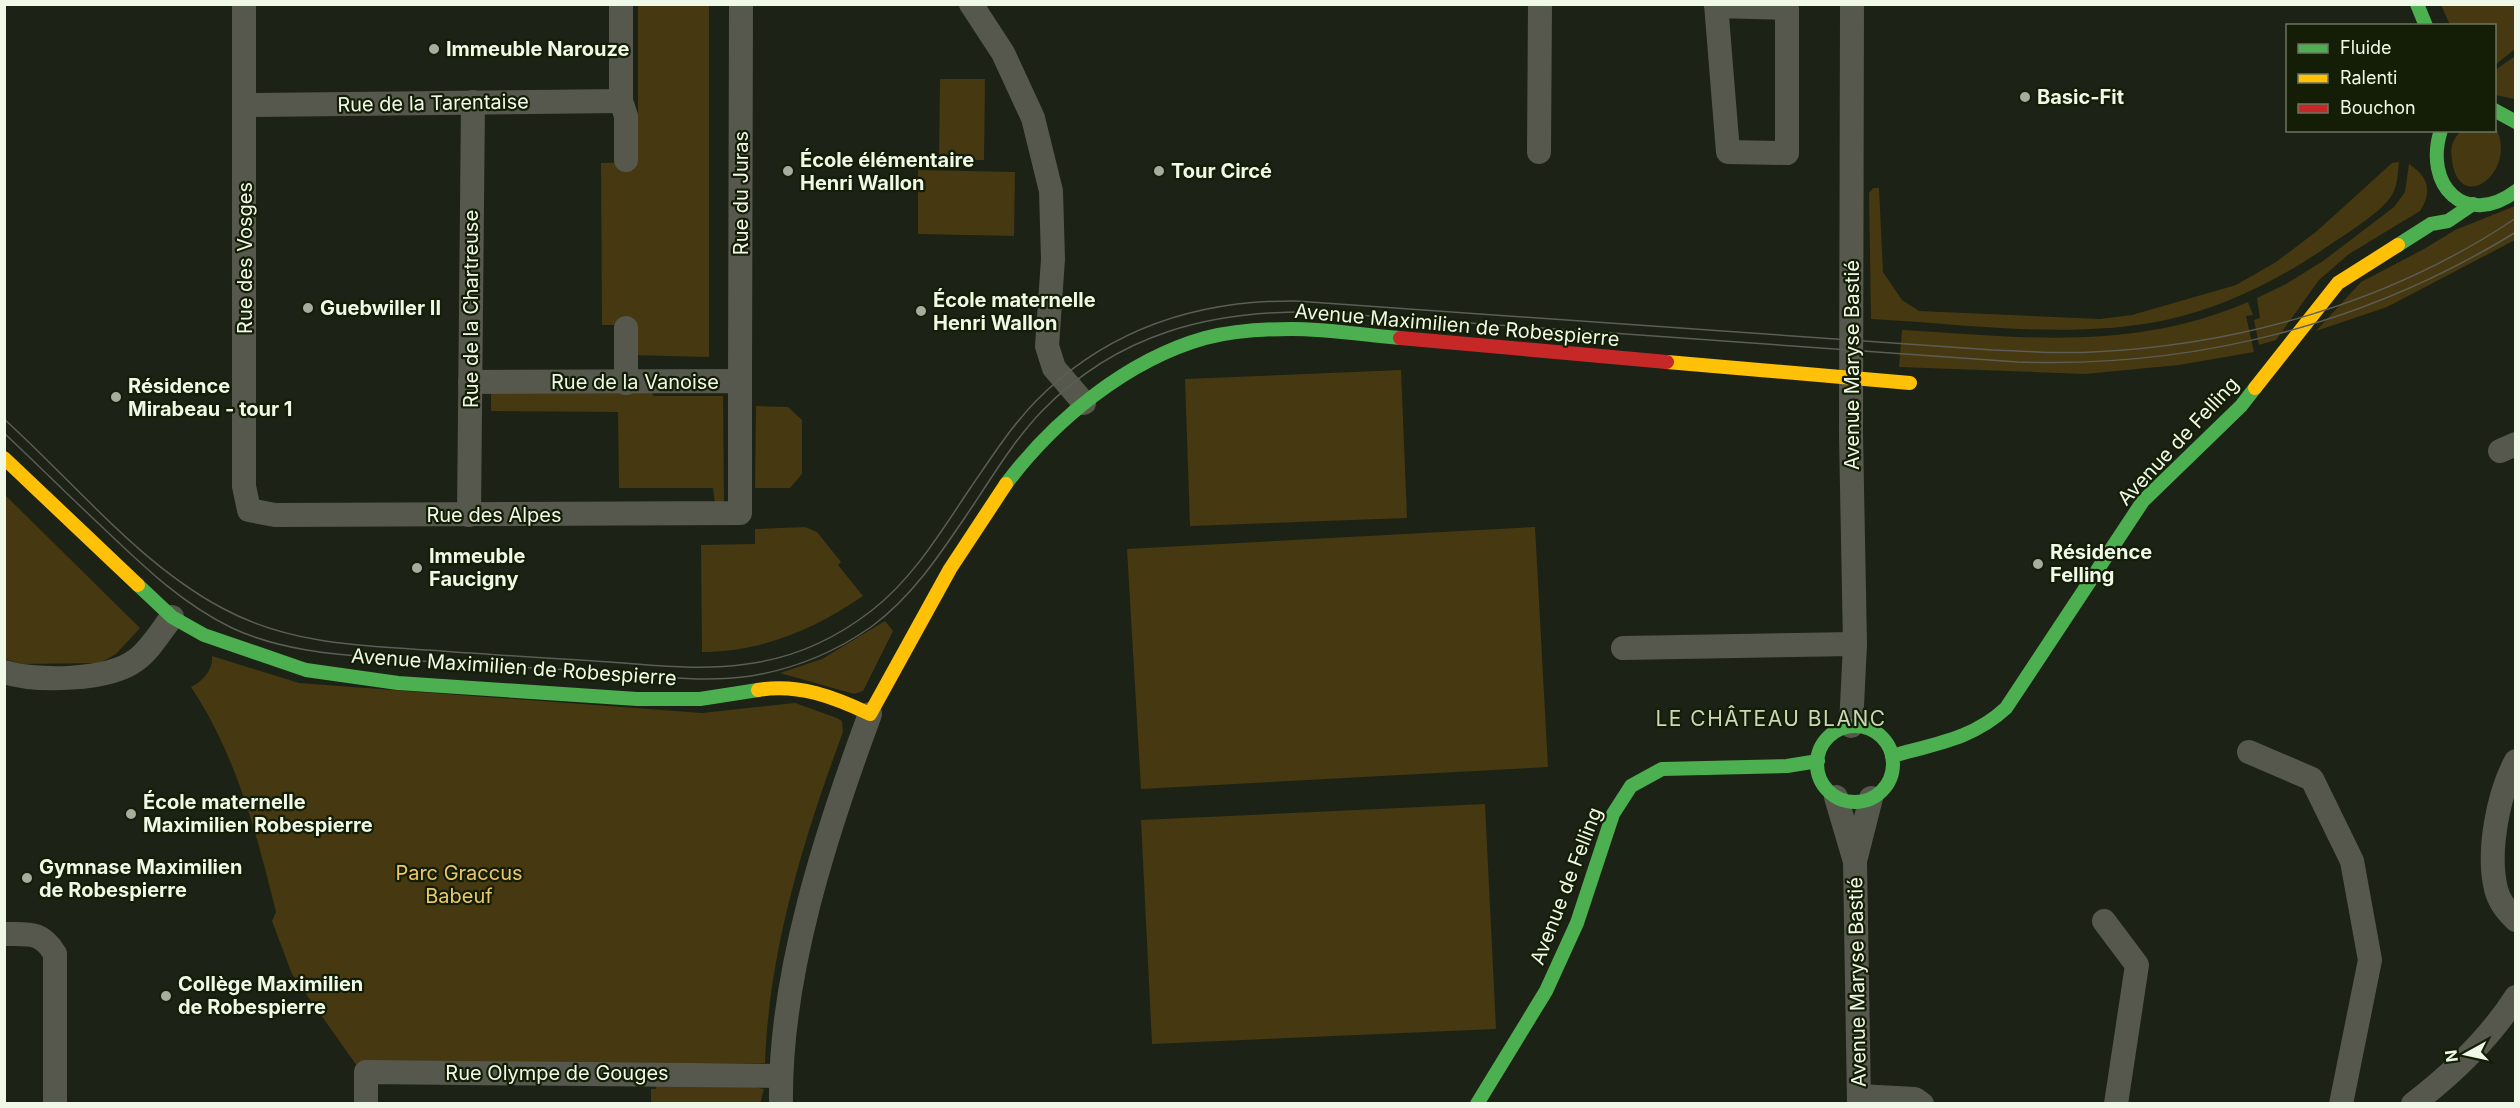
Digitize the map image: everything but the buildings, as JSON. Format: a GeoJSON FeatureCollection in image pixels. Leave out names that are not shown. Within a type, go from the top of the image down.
{"type":"FeatureCollection","features":[{"type":"Feature","properties":{"kind":"street","name":"Rue des Vosges"},"geometry":{"type":"LineString","coordinates":[[244,4],[244,486],[249,510]]}},
{"type":"Feature","properties":{"kind":"street"},"geometry":{"type":"LineString","coordinates":[[621,4],[621,101],[626,116],[626,160]]}},
{"type":"Feature","properties":{"kind":"street","name":"Rue du Juras"},"geometry":{"type":"LineString","coordinates":[[740,381],[741,4]]}},
{"type":"Feature","properties":{"kind":"street"},"geometry":{"type":"LineString","coordinates":[[971,4],[1003,53],[1034,118],[1051,191],[1053,260],[1047,346],[1054,369],[1084,403]]}},
{"type":"Feature","properties":{"kind":"street"},"geometry":{"type":"LineString","coordinates":[[1539,152],[1540,4]]}},
{"type":"Feature","properties":{"kind":"street","name":"Avenue Maryse Bastié"},"geometry":{"type":"LineString","coordinates":[[1851,726],[1855,644],[1852,4]]}},
{"type":"Feature","properties":{"kind":"street"},"geometry":{"type":"LineString","coordinates":[[2416,4],[2426,24]]}},
{"type":"Feature","properties":{"kind":"street"},"geometry":{"type":"LineString","coordinates":[[1716,5],[1787,8],[1787,153],[1728,152],[1716,5]]}},
{"type":"Feature","properties":{"kind":"street","name":"Rue de la Tarentaise"},"geometry":{"type":"LineString","coordinates":[[245,105],[621,101]]}},
{"type":"Feature","properties":{"kind":"street","name":"Rue de la Chartreuse"},"geometry":{"type":"LineString","coordinates":[[469,515],[472,102]]}},
{"type":"Feature","properties":{"kind":"street"},"geometry":{"type":"LineString","coordinates":[[2440,132],[2435,141],[2433,156],[2440,189],[2474,204],[2500,201],[2516,191]]}},
{"type":"Feature","properties":{"kind":"street","name":"Avenue de Felling"},"geometry":{"type":"LineString","coordinates":[[1892,756],[1980,731],[2009,708],[2143,501],[2241,406],[2338,284],[2430,218],[2448,221],[2474,204]]}},
{"type":"Feature","properties":{"kind":"street"},"geometry":{"type":"LineString","coordinates":[[626,328],[626,382]]}},
{"type":"Feature","properties":{"kind":"street","name":"Avenue Maximilien de Robespierre"},"geometry":{"type":"LineString","coordinates":[[4,458],[172,617],[204,636],[306,670],[398,683],[637,699],[700,699],[769,688],[802,688],[838,699],[870,714],[948,570],[1005,484],[1057,426],[1101,388],[1162,355],[1215,336],[1292,329],[1910,383]]}},
{"type":"Feature","properties":{"kind":"street","name":"Rue de la Vanoise"},"geometry":{"type":"LineString","coordinates":[[470,382],[740,381],[740,513]]}},
{"type":"Feature","properties":{"kind":"street","name":"Rue des Alpes"},"geometry":{"type":"LineString","coordinates":[[249,510],[275,515],[740,513]]}},
{"type":"Feature","properties":{"kind":"street"},"geometry":{"type":"LineString","coordinates":[[4,672],[42,677],[101,675],[136,660],[172,617]]}},
{"type":"Feature","properties":{"kind":"street"},"geometry":{"type":"LineString","coordinates":[[1623,648],[1855,644]]}},
{"type":"Feature","properties":{"kind":"street"},"geometry":{"type":"LineString","coordinates":[[781,1104],[781,1076],[802,940],[837,803],[870,714]]}},
{"type":"Feature","properties":{"kind":"street"},"geometry":{"type":"LineString","coordinates":[[1851,726],[1872,731],[1882,737],[1892,756],[1890,780],[1884,789],[1871,798],[1855,802],[1836,797],[1823,785],[1818,761],[1824,742],[1831,735],[1851,726]]}},
{"type":"Feature","properties":{"kind":"street"},"geometry":{"type":"LineString","coordinates":[[2249,752],[2312,779],[2352,861],[2370,960],[2341,1104]]}},
{"type":"Feature","properties":{"kind":"street","name":"Avenue de Felling"},"geometry":{"type":"LineString","coordinates":[[1477,1104],[1546,991],[1577,923],[1612,814],[1631,786],[1662,769],[1680,766],[1787,766],[1818,761]]}},
{"type":"Feature","properties":{"kind":"street"},"geometry":{"type":"LineString","coordinates":[[2516,761],[2500,798],[2493,857],[2496,890],[2504,908],[2516,920]]}},
{"type":"Feature","properties":{"kind":"street","name":"Avenue Maryse Bastié"},"geometry":{"type":"LineString","coordinates":[[1836,797],[1855,861]]}},
{"type":"Feature","properties":{"kind":"street","name":"Avenue Maryse Bastié"},"geometry":{"type":"LineString","coordinates":[[1859,1100],[1855,861],[1871,798]]}},
{"type":"Feature","properties":{"kind":"street"},"geometry":{"type":"LineString","coordinates":[[2104,921],[2137,965],[2116,1104]]}},
{"type":"Feature","properties":{"kind":"street"},"geometry":{"type":"LineString","coordinates":[[4,934],[31,934],[48,941],[55,954],[55,1104]]}},
{"type":"Feature","properties":{"kind":"street"},"geometry":{"type":"LineString","coordinates":[[2413,1104],[2441,1082],[2473,1051],[2516,998]]}},
{"type":"Feature","properties":{"kind":"street","name":"Rue Olympe de Gouges"},"geometry":{"type":"LineString","coordinates":[[366,1104],[366,1072],[781,1076]]}},
{"type":"Feature","properties":{"kind":"street"},"geometry":{"type":"LineString","coordinates":[[1859,1100],[1915,1099],[1922,1104]]}},
{"type":"Feature","properties":{"kind":"green space"},"geometry":{"type":"Polygon","coordinates":[[[638,5],[709,5],[709,357],[629,355],[629,325],[602,325],[601,163],[638,162],[638,5]]]}},
{"type":"Feature","properties":{"kind":"green space"},"geometry":{"type":"Polygon","coordinates":[[[2441,5],[2515,5],[2515,49],[2496,64],[2496,24],[2450,24],[2441,5]]]}},
{"type":"Feature","properties":{"kind":"green space"},"geometry":{"type":"Polygon","coordinates":[[[2515,56],[2515,99],[2496,95],[2496,70],[2515,56]]]}},
{"type":"Feature","properties":{"kind":"green space"},"geometry":{"type":"Polygon","coordinates":[[[940,79],[985,79],[984,160],[939,160],[940,79]]]}},
{"type":"Feature","properties":{"kind":"green space"},"geometry":{"type":"Polygon","coordinates":[[[2496,129],[2501,143],[2500,158],[2494,172],[2485,181],[2475,186],[2465,185],[2457,177],[2452,160],[2452,147],[2460,132],[2496,132],[2496,129]]]}},
{"type":"Feature","properties":{"kind":"green space"},"geometry":{"type":"Polygon","coordinates":[[[2399,162],[2393,193],[2383,206],[2366,220],[2275,279],[2233,299],[2189,314],[2130,326],[2056,330],[1871,319],[1869,193],[1873,188],[1879,188],[1883,272],[1902,300],[1919,311],[2100,319],[2132,315],[2236,285],[2276,262],[2317,231],[2392,163],[2399,162]]]}},
{"type":"Feature","properties":{"kind":"green space"},"geometry":{"type":"Polygon","coordinates":[[[2409,164],[2421,174],[2426,185],[2426,197],[2420,211],[2349,254],[2319,280],[2276,340],[2259,345],[2254,320],[2260,318],[2257,298],[2286,284],[2323,261],[2394,207],[2405,192],[2409,164]]]}},
{"type":"Feature","properties":{"kind":"green space"},"geometry":{"type":"Polygon","coordinates":[[[918,170],[1015,172],[1014,236],[918,234],[918,170]]]}},
{"type":"Feature","properties":{"kind":"green space"},"geometry":{"type":"Polygon","coordinates":[[[2515,206],[2515,240],[2387,307],[2316,331],[2361,282],[2455,230],[2515,206]]]}},
{"type":"Feature","properties":{"kind":"green space"},"geometry":{"type":"Polygon","coordinates":[[[2248,302],[2253,315],[2246,316],[2254,352],[2179,365],[2085,374],[1899,367],[1902,330],[2034,337],[2119,335],[2205,318],[2248,302]]]}},
{"type":"Feature","properties":{"kind":"green space"},"geometry":{"type":"Polygon","coordinates":[[[1401,370],[1407,518],[1190,526],[1185,379],[1401,370]]]}},
{"type":"Feature","properties":{"kind":"green space"},"geometry":{"type":"Polygon","coordinates":[[[650,391],[654,396],[723,396],[724,505],[715,505],[713,488],[619,488],[618,412],[491,411],[491,393],[650,391]]]}},
{"type":"Feature","properties":{"kind":"green space"},"geometry":{"type":"Polygon","coordinates":[[[756,406],[788,407],[802,420],[802,474],[790,488],[755,488],[756,406]]]}},
{"type":"Feature","properties":{"kind":"green space"},"geometry":{"type":"Polygon","coordinates":[[[4,494],[140,628],[116,654],[100,663],[22,664],[5,659],[4,494]]]}},
{"type":"Feature","properties":{"kind":"green space"},"geometry":{"type":"Polygon","coordinates":[[[805,527],[817,532],[841,562],[838,565],[863,596],[826,619],[767,643],[746,648],[702,652],[701,545],[755,544],[755,529],[805,527]]]}},
{"type":"Feature","properties":{"kind":"green space"},"geometry":{"type":"Polygon","coordinates":[[[1535,527],[1548,767],[1141,789],[1127,549],[1535,527]]]}},
{"type":"Feature","properties":{"kind":"green space"},"geometry":{"type":"Polygon","coordinates":[[[885,621],[893,631],[863,691],[854,694],[780,673],[822,659],[885,621]]]}},
{"type":"Feature","properties":{"kind":"green space","name":"Parc Graccus Babeuf"},"geometry":{"type":"Polygon","coordinates":[[[212,656],[299,683],[702,713],[795,703],[842,721],[843,732],[802,853],[781,936],[773,978],[765,1063],[357,1066],[292,974],[272,921],[276,912],[253,825],[233,767],[207,713],[191,687],[206,674],[211,666],[212,656]]]}},
{"type":"Feature","properties":{"kind":"green space"},"geometry":{"type":"Polygon","coordinates":[[[1485,804],[1496,1029],[1152,1044],[1141,820],[1485,804]]]}},
{"type":"Feature","properties":{"kind":"green space"},"geometry":{"type":"Polygon","coordinates":[[[656,1083],[738,1084],[764,1089],[760,1104],[651,1103],[651,1089],[656,1089],[656,1083]]]}},
{"type":"Feature","properties":{"kind":"tram line"},"geometry":{"type":"LineString","coordinates":[[4,419],[108,520],[162,568],[191,590],[222,608],[271,629],[322,641],[375,647],[664,666],[726,666],[764,661],[813,646],[843,630],[871,611],[913,569],[938,537],[1001,443],[1035,402],[1092,355],[1123,338],[1188,313],[1223,306],[1296,301],[1993,350],[2055,353],[2148,348],[2259,329],[2313,314],[2418,273],[2468,248],[2516,218]]}},
{"type":"Feature","properties":{"kind":"tram line"},"geometry":{"type":"LineString","coordinates":[[4,433],[161,581],[213,618],[253,636],[295,648],[361,656],[670,678],[731,678],[767,673],[798,664],[829,652],[871,627],[915,586],[1023,432],[1071,384],[1102,362],[1135,345],[1168,332],[1204,322],[1277,312],[1316,312],[2018,362],[2084,362],[2149,357],[2214,348],[2277,334],[2339,316],[2459,265],[2516,232]]}},
{"type":"Feature","properties":{"kind":"traffic: fast"},"geometry":{"type":"LineString","coordinates":[[2417,4],[2425,24]]}},
{"type":"Feature","properties":{"kind":"traffic: fast"},"geometry":{"type":"LineString","coordinates":[[2496,111],[2516,122]]}},
{"type":"Feature","properties":{"kind":"traffic: fast"},"geometry":{"type":"LineString","coordinates":[[2441,132],[2437,150],[2438,168],[2443,183],[2453,195],[2465,203],[2480,205],[2497,202],[2516,191]]}},
{"type":"Feature","properties":{"kind":"traffic: fast"},"geometry":{"type":"LineString","coordinates":[[2398,245],[2431,224],[2448,221],[2473,204]]}},
{"type":"Feature","properties":{"kind":"traffic: fast"},"geometry":{"type":"LineString","coordinates":[[1006,484],[1025,460],[1069,415],[1120,377],[1176,348],[1205,338],[1270,329],[1318,330],[1400,338]]}},
{"type":"Feature","properties":{"kind":"traffic: fast"},"geometry":{"type":"LineString","coordinates":[[1892,756],[1967,734],[2006,708],[2143,501],[2241,406],[2255,388]]}},
{"type":"Feature","properties":{"kind":"traffic: fast"},"geometry":{"type":"LineString","coordinates":[[138,585],[172,617],[204,635],[306,670],[398,683],[637,699],[700,699],[758,690]]}},
{"type":"Feature","properties":{"kind":"traffic: fast"},"geometry":{"type":"LineString","coordinates":[[1855,726],[1869,729],[1882,737],[1890,750],[1893,764],[1890,778],[1882,791],[1869,799],[1855,802],[1841,799],[1828,791],[1820,778],[1817,764],[1820,750],[1828,737],[1841,729],[1855,726]]}},
{"type":"Feature","properties":{"kind":"traffic: fast"},"geometry":{"type":"LineString","coordinates":[[1477,1104],[1546,991],[1577,923],[1613,814],[1631,786],[1662,769],[1787,766],[1818,761]]}},
{"type":"Feature","properties":{"kind":"traffic: slow"},"geometry":{"type":"LineString","coordinates":[[2255,388],[2338,283],[2398,245]]}},
{"type":"Feature","properties":{"kind":"traffic: slow"},"geometry":{"type":"LineString","coordinates":[[1667,362],[1910,383]]}},
{"type":"Feature","properties":{"kind":"traffic: slow"},"geometry":{"type":"LineString","coordinates":[[4,458],[138,585]]}},
{"type":"Feature","properties":{"kind":"traffic: slow"},"geometry":{"type":"LineString","coordinates":[[758,690],[773,688],[802,690],[829,697],[870,714],[950,569],[1006,484]]}},
{"type":"Feature","properties":{"kind":"traffic: jam"},"geometry":{"type":"LineString","coordinates":[[1400,338],[1667,362]]}},
{"type":"Feature","properties":{"kind":"place","name":"Immeuble Narouze"},"geometry":{"type":"Point","coordinates":[434,49]}},
{"type":"Feature","properties":{"kind":"place","name":"Basic-Fit"},"geometry":{"type":"Point","coordinates":[2025,97]}},
{"type":"Feature","properties":{"kind":"place","name":"École élémentaire Henri Wallon"},"geometry":{"type":"Point","coordinates":[788,171]}},
{"type":"Feature","properties":{"kind":"place","name":"Tour Circé"},"geometry":{"type":"Point","coordinates":[1159,171]}},
{"type":"Feature","properties":{"kind":"place","name":"Guebwiller II"},"geometry":{"type":"Point","coordinates":[308,308]}},
{"type":"Feature","properties":{"kind":"place","name":"École maternelle Henri Wallon"},"geometry":{"type":"Point","coordinates":[921,311]}},
{"type":"Feature","properties":{"kind":"place","name":"Résidence Mirabeau - tour 1"},"geometry":{"type":"Point","coordinates":[116,397]}},
{"type":"Feature","properties":{"kind":"place","name":"Résidence Felling"},"geometry":{"type":"Point","coordinates":[2038,564]}},
{"type":"Feature","properties":{"kind":"place","name":"Immeuble Faucigny"},"geometry":{"type":"Point","coordinates":[417,568]}},
{"type":"Feature","properties":{"kind":"place","name":"École maternelle Maximilien Robespierre"},"geometry":{"type":"Point","coordinates":[131,814]}},
{"type":"Feature","properties":{"kind":"place","name":"Gymnase Maximilien de Robespierre"},"geometry":{"type":"Point","coordinates":[27,878]}},
{"type":"Feature","properties":{"kind":"place","name":"Collège Maximilien de Robespierre"},"geometry":{"type":"Point","coordinates":[166,996]}},
{"type":"Feature","properties":{"kind":"district","name":"LE CHÂTEAU BLANC"},"geometry":{"type":"Point","coordinates":[1771,718]}}]}
